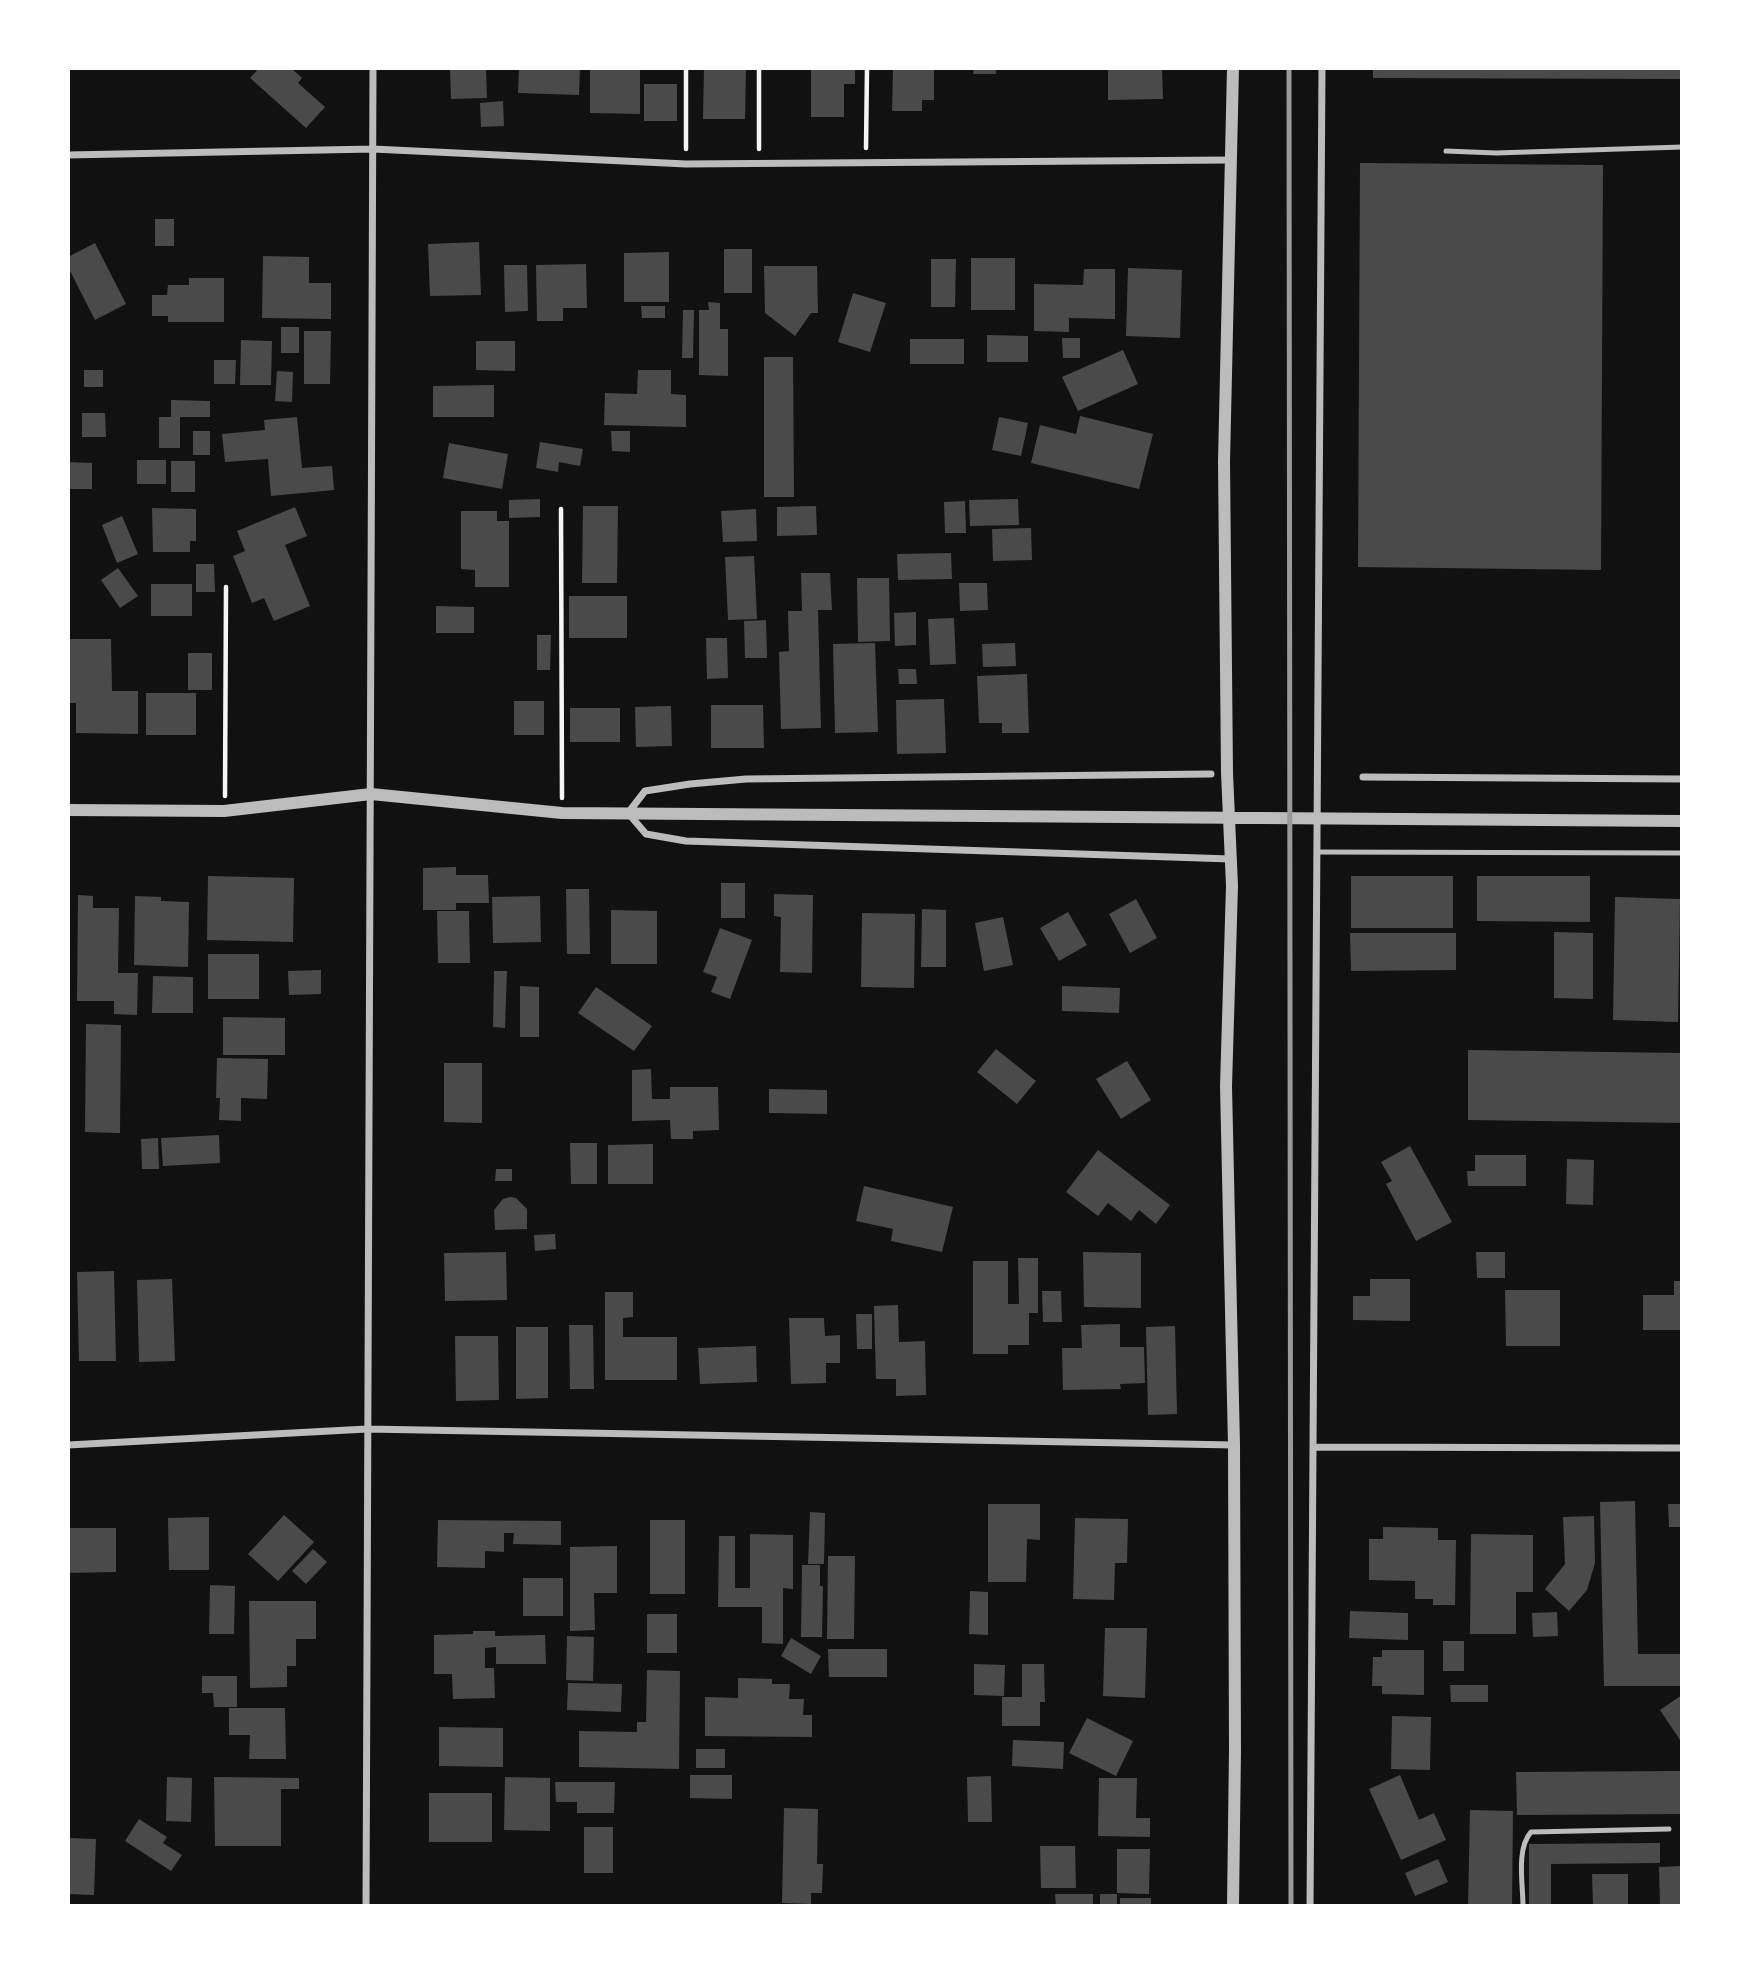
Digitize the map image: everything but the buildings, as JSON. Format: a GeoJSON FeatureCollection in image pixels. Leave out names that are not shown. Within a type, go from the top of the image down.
{"type":"FeatureCollection","features":[{"type":"Feature","properties":{"kind":"street"},"geometry":{"type":"LineString","coordinates":[[366,1906],[373,68]]}},
{"type":"Feature","properties":{"kind":"street"},"geometry":{"type":"LineString","coordinates":[[1233,68],[1224,474],[1227,773],[1231,859],[1226,1086],[1234,1445],[1233,1906]]}},
{"type":"Feature","properties":{"kind":"street"},"geometry":{"type":"LineString","coordinates":[[1310,1906],[1322,68]]}},
{"type":"Feature","properties":{"kind":"street"},"geometry":{"type":"LineString","coordinates":[[68,155],[373,149],[686,164],[1230,160]]}},
{"type":"Feature","properties":{"kind":"street"},"geometry":{"type":"LineString","coordinates":[[628,813],[645,791],[746,779],[1211,775]]}},
{"type":"Feature","properties":{"kind":"street"},"geometry":{"type":"LineString","coordinates":[[1363,777],[1682,779]]}},
{"type":"Feature","properties":{"kind":"street"},"geometry":{"type":"LineString","coordinates":[[68,810],[224,811],[371,794],[562,813],[1682,821]]}},
{"type":"Feature","properties":{"kind":"street"},"geometry":{"type":"LineString","coordinates":[[628,813],[646,834],[687,841],[1231,859]]}},
{"type":"Feature","properties":{"kind":"street"},"geometry":{"type":"LineString","coordinates":[[68,1445],[367,1429],[1234,1445]]}},
{"type":"Feature","properties":{"kind":"street"},"geometry":{"type":"LineString","coordinates":[[1315,1447],[1682,1448]]}},
{"type":"Feature","properties":{"kind":"lane"},"geometry":{"type":"LineString","coordinates":[[1446,152],[1682,147]]}},
{"type":"Feature","properties":{"kind":"lane"},"geometry":{"type":"LineString","coordinates":[[1317,852],[1682,853]]}},
{"type":"Feature","properties":{"kind":"lane"},"geometry":{"type":"LineString","coordinates":[[1523,1906],[1523,1854],[1525,1839],[1531,1832],[1669,1829]]}},
{"type":"Feature","properties":{"kind":"path"},"geometry":{"type":"LineString","coordinates":[[686,68],[686,164]]}},
{"type":"Feature","properties":{"kind":"path"},"geometry":{"type":"LineString","coordinates":[[758,163],[759,68]]}},
{"type":"Feature","properties":{"kind":"path"},"geometry":{"type":"LineString","coordinates":[[866,163],[867,68]]}},
{"type":"Feature","properties":{"kind":"path"},"geometry":{"type":"LineString","coordinates":[[561,509],[562,813]]}},
{"type":"Feature","properties":{"kind":"path"},"geometry":{"type":"LineString","coordinates":[[224,811],[226,587]]}},
{"type":"Feature","properties":{"kind":"railway"},"geometry":{"type":"LineString","coordinates":[[1289,68],[1291,1906]]}}]}
